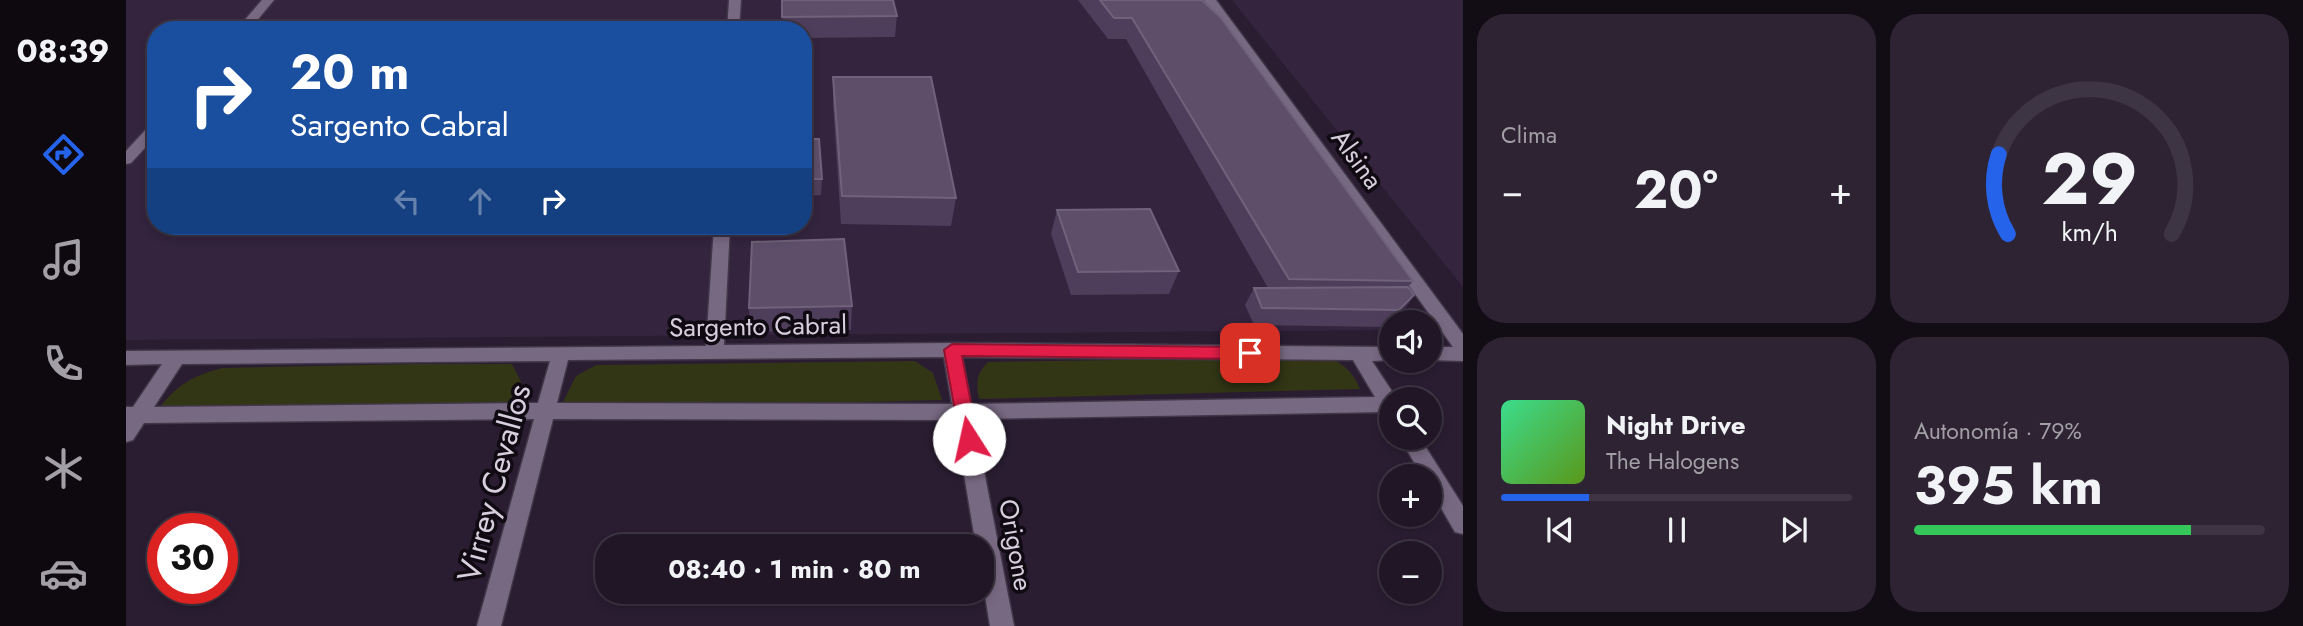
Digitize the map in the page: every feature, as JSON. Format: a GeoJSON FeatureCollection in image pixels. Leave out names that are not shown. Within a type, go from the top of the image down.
{"type":"FeatureCollection","features":[{"type":"Feature","properties":{"kind":"street"},"geometry":{"type":"LineString","coordinates":[[250,21],[268,0]]}},
{"type":"Feature","properties":{"kind":"street"},"geometry":{"type":"LineString","coordinates":[[734,21],[735,0]]}},
{"type":"Feature","properties":{"kind":"street","name":"Alsina"},"geometry":{"type":"LineString","coordinates":[[1210,0],[1463,347]]}},
{"type":"Feature","properties":{"kind":"street"},"geometry":{"type":"LineString","coordinates":[[126,160],[147,137]]}},
{"type":"Feature","properties":{"kind":"street"},"geometry":{"type":"LineString","coordinates":[[715,352],[722,235]]}},
{"type":"Feature","properties":{"kind":"street","name":"Sargento Cabral"},"geometry":{"type":"LineString","coordinates":[[126,358],[560,356],[952,350],[1379,354]]}},
{"type":"Feature","properties":{"kind":"street","name":"Origone"},"geometry":{"type":"LineString","coordinates":[[952,350],[1002,626]]}},
{"type":"Feature","properties":{"kind":"street"},"geometry":{"type":"LineString","coordinates":[[1358,354],[1379,388]]}},
{"type":"Feature","properties":{"kind":"street"},"geometry":{"type":"LineString","coordinates":[[1442,354],[1463,354]]}},
{"type":"Feature","properties":{"kind":"street","name":"Virrey Cevallos"},"geometry":{"type":"LineString","coordinates":[[489,626],[560,356]]}},
{"type":"Feature","properties":{"kind":"street"},"geometry":{"type":"LineString","coordinates":[[126,434],[132,415],[176,358]]}},
{"type":"Feature","properties":{"kind":"street"},"geometry":{"type":"LineString","coordinates":[[132,415],[546,411],[964,412],[1379,406]]}},
{"type":"Feature","properties":{"kind":"street"},"geometry":{"type":"LineString","coordinates":[[1417,450],[1463,525]]}},
{"type":"Feature","properties":{"kind":"shaded area"},"geometry":{"type":"Polygon","coordinates":[[[126,0],[1183,0],[1388,310],[1379,310],[1379,330],[126,340],[126,0]]]}},
{"type":"Feature","properties":{"kind":"shaded area"},"geometry":{"type":"Polygon","coordinates":[[[1232,0],[1463,0],[1463,287],[1232,0]]]}},
{"type":"Feature","properties":{"kind":"green space"},"geometry":{"type":"Polygon","coordinates":[[[1328,357],[1347,369],[1360,389],[979,399],[977,388],[979,375],[988,362],[1328,357]]]}},
{"type":"Feature","properties":{"kind":"green space"},"geometry":{"type":"Polygon","coordinates":[[[915,361],[933,373],[942,400],[559,410],[576,376],[596,365],[915,361]]]}},
{"type":"Feature","properties":{"kind":"green space"},"geometry":{"type":"Polygon","coordinates":[[[512,364],[524,388],[519,411],[153,415],[183,384],[199,375],[222,368],[512,364]]]}},
{"type":"Feature","properties":{"kind":"building"},"geometry":{"type":"Polygon","coordinates":[[[782,0],[893,0],[897,16],[782,17],[782,0]]]}},
{"type":"Feature","properties":{"kind":"building"},"geometry":{"type":"Polygon","coordinates":[[[1100,0],[1202,0],[1221,18],[1413,281],[1289,279],[1132,18],[1114,18],[1100,0]]]}},
{"type":"Feature","properties":{"kind":"building"},"geometry":{"type":"Polygon","coordinates":[[[833,77],[931,77],[956,198],[842,196],[833,77]]]}},
{"type":"Feature","properties":{"kind":"building"},"geometry":{"type":"Polygon","coordinates":[[[812,139],[819,139],[822,179],[812,179],[812,139]]]}},
{"type":"Feature","properties":{"kind":"building"},"geometry":{"type":"Polygon","coordinates":[[[1150,209],[1179,271],[1078,272],[1057,210],[1150,209]]]}},
{"type":"Feature","properties":{"kind":"building"},"geometry":{"type":"Polygon","coordinates":[[[844,239],[852,306],[749,308],[752,242],[844,239]]]}},
{"type":"Feature","properties":{"kind":"building"},"geometry":{"type":"Polygon","coordinates":[[[1408,287],[1414,295],[1399,310],[1262,308],[1254,288],[1408,287]]]}},
{"type":"Feature","properties":{"kind":"route"},"geometry":{"type":"LineString","coordinates":[[969,439],[952,350],[1250,353]]}}]}
